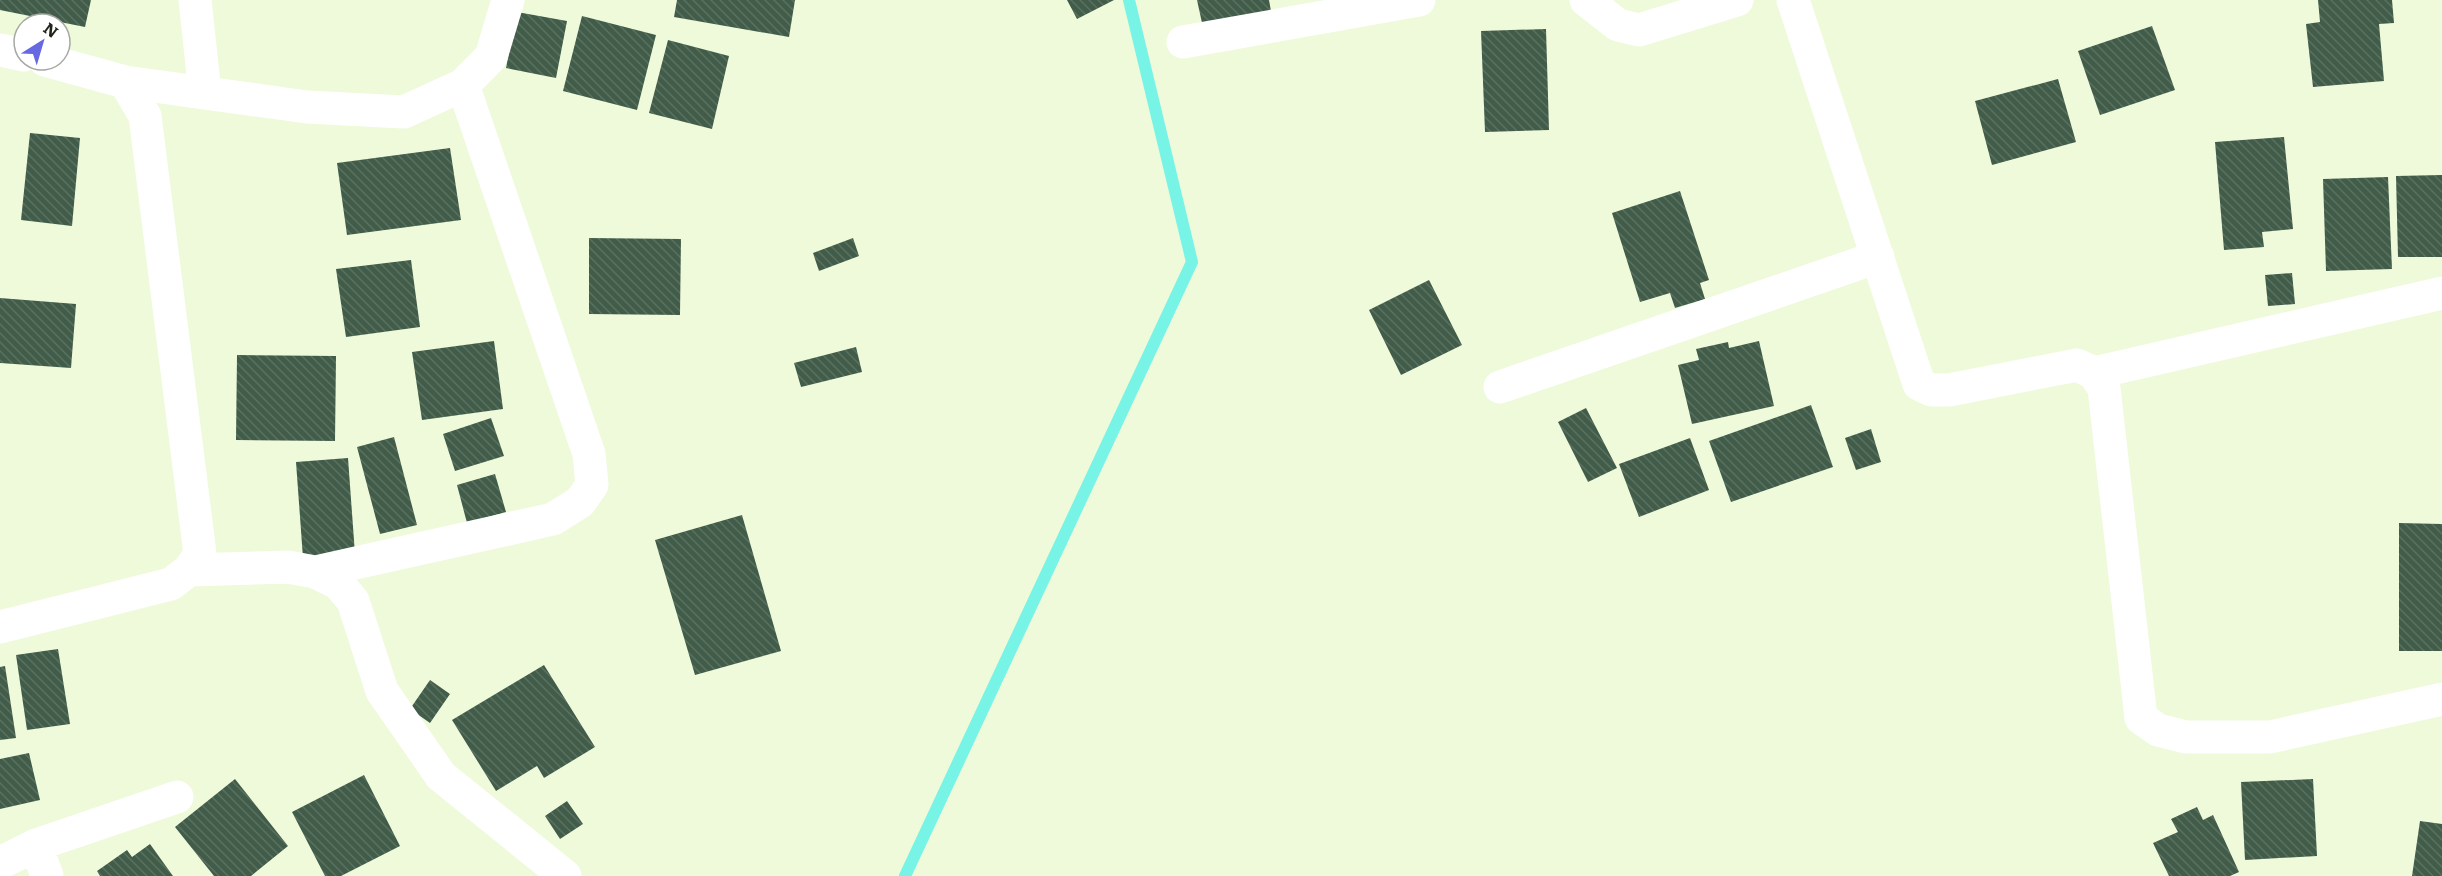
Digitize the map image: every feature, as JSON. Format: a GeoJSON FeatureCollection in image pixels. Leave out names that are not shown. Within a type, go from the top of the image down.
{"type":"FeatureCollection","features":[{"type":"Feature","properties":{"kind":"street"},"geometry":{"type":"LineString","coordinates":[[195,0],[205,93]]}},
{"type":"Feature","properties":{"kind":"street"},"geometry":{"type":"LineString","coordinates":[[72,67],[125,82],[307,107],[404,112],[464,85],[491,57],[508,0]]}},
{"type":"Feature","properties":{"kind":"street"},"geometry":{"type":"LineString","coordinates":[[1183,42],[1419,0]]}},
{"type":"Feature","properties":{"kind":"street"},"geometry":{"type":"LineString","coordinates":[[1586,0],[1618,26],[1639,30],[1737,0]]}},
{"type":"Feature","properties":{"kind":"street"},"geometry":{"type":"LineString","coordinates":[[1793,0],[1919,384],[1931,390],[1949,390],[2077,365],[2094,373],[2104,388],[2141,718],[2158,730],[2186,737],[2271,737],[2442,699]]}},
{"type":"Feature","properties":{"kind":"street"},"geometry":{"type":"LineString","coordinates":[[0,627],[171,584],[189,570],[200,554],[145,116],[125,82]]}},
{"type":"Feature","properties":{"kind":"street"},"geometry":{"type":"LineString","coordinates":[[315,572],[553,519],[580,502],[592,485],[589,454],[464,85]]}},
{"type":"Feature","properties":{"kind":"street"},"geometry":{"type":"LineString","coordinates":[[1500,387],[1878,257]]}},
{"type":"Feature","properties":{"kind":"street"},"geometry":{"type":"LineString","coordinates":[[2094,373],[2442,293]]}},
{"type":"Feature","properties":{"kind":"street"},"geometry":{"type":"LineString","coordinates":[[189,570],[288,567],[315,572],[338,583],[353,601],[382,691],[441,776],[565,876]]}},
{"type":"Feature","properties":{"kind":"street"},"geometry":{"type":"LineString","coordinates":[[0,863],[36,845],[177,797]]}},
{"type":"Feature","properties":{"kind":"street"},"geometry":{"type":"LineString","coordinates":[[36,845],[47,876]]}},
{"type":"Feature","properties":{"kind":"building"},"geometry":{"type":"Polygon","coordinates":[[[0,0],[91,0],[85,27],[72,24],[72,12],[12,12],[0,10],[0,0]]]}},
{"type":"Feature","properties":{"kind":"building"},"geometry":{"type":"Polygon","coordinates":[[[677,0],[795,0],[789,37],[674,17],[677,0]]]}},
{"type":"Feature","properties":{"kind":"building"},"geometry":{"type":"Polygon","coordinates":[[[1067,0],[1114,0],[1077,19],[1067,0]]]}},
{"type":"Feature","properties":{"kind":"building"},"geometry":{"type":"Polygon","coordinates":[[[1197,0],[1269,0],[1272,17],[1204,32],[1197,0]]]}},
{"type":"Feature","properties":{"kind":"building"},"geometry":{"type":"Polygon","coordinates":[[[2318,0],[2392,0],[2394,23],[2379,24],[2384,81],[2313,87],[2306,24],[2320,22],[2318,0]]]}},
{"type":"Feature","properties":{"kind":"building"},"geometry":{"type":"Polygon","coordinates":[[[517,12],[567,21],[556,78],[506,68],[517,12]]]}},
{"type":"Feature","properties":{"kind":"building"},"geometry":{"type":"Polygon","coordinates":[[[582,16],[656,35],[637,110],[563,91],[582,16]]]}},
{"type":"Feature","properties":{"kind":"building"},"geometry":{"type":"Polygon","coordinates":[[[2152,26],[2175,90],[2100,115],[2078,51],[2152,26]]]}},
{"type":"Feature","properties":{"kind":"building"},"geometry":{"type":"Polygon","coordinates":[[[1546,29],[1549,130],[1485,132],[1481,31],[1546,29]]]}},
{"type":"Feature","properties":{"kind":"building"},"geometry":{"type":"Polygon","coordinates":[[[668,40],[729,56],[712,129],[649,113],[668,40]]]}},
{"type":"Feature","properties":{"kind":"building"},"geometry":{"type":"Polygon","coordinates":[[[2058,79],[2076,142],[1992,165],[1975,101],[2058,79]]]}},
{"type":"Feature","properties":{"kind":"building"},"geometry":{"type":"Polygon","coordinates":[[[30,133],[80,138],[72,226],[21,220],[30,133]]]}},
{"type":"Feature","properties":{"kind":"building"},"geometry":{"type":"Polygon","coordinates":[[[2284,137],[2293,229],[2262,232],[2264,247],[2224,250],[2215,142],[2284,137]]]}},
{"type":"Feature","properties":{"kind":"building"},"geometry":{"type":"Polygon","coordinates":[[[450,148],[461,220],[347,235],[337,163],[450,148]]]}},
{"type":"Feature","properties":{"kind":"building"},"geometry":{"type":"Polygon","coordinates":[[[2442,175],[2442,257],[2398,257],[2396,176],[2442,175]]]}},
{"type":"Feature","properties":{"kind":"building"},"geometry":{"type":"Polygon","coordinates":[[[2388,177],[2392,269],[2326,271],[2323,179],[2388,177]]]}},
{"type":"Feature","properties":{"kind":"building"},"geometry":{"type":"Polygon","coordinates":[[[1680,191],[1709,280],[1700,283],[1705,299],[1675,308],[1670,293],[1640,302],[1612,213],[1680,191]]]}},
{"type":"Feature","properties":{"kind":"building"},"geometry":{"type":"Polygon","coordinates":[[[589,238],[681,239],[680,315],[589,314],[589,238]]]}},
{"type":"Feature","properties":{"kind":"building"},"geometry":{"type":"Polygon","coordinates":[[[853,238],[859,256],[819,271],[813,253],[853,238]]]}},
{"type":"Feature","properties":{"kind":"building"},"geometry":{"type":"Polygon","coordinates":[[[411,260],[420,327],[346,337],[336,269],[411,260]]]}},
{"type":"Feature","properties":{"kind":"building"},"geometry":{"type":"Polygon","coordinates":[[[2292,273],[2295,304],[2268,306],[2265,275],[2292,273]]]}},
{"type":"Feature","properties":{"kind":"building"},"geometry":{"type":"Polygon","coordinates":[[[1429,280],[1462,345],[1401,375],[1369,310],[1429,280]]]}},
{"type":"Feature","properties":{"kind":"building"},"geometry":{"type":"Polygon","coordinates":[[[0,298],[76,304],[71,368],[0,363],[0,298]]]}},
{"type":"Feature","properties":{"kind":"building"},"geometry":{"type":"Polygon","coordinates":[[[494,341],[503,409],[422,420],[412,352],[494,341]]]}},
{"type":"Feature","properties":{"kind":"building"},"geometry":{"type":"Polygon","coordinates":[[[1759,341],[1774,406],[1692,424],[1678,365],[1699,360],[1696,349],[1728,342],[1729,348],[1759,341]]]}},
{"type":"Feature","properties":{"kind":"building"},"geometry":{"type":"Polygon","coordinates":[[[856,347],[862,372],[801,387],[794,363],[856,347]]]}},
{"type":"Feature","properties":{"kind":"building"},"geometry":{"type":"Polygon","coordinates":[[[237,355],[336,356],[335,441],[236,440],[237,355]]]}},
{"type":"Feature","properties":{"kind":"building"},"geometry":{"type":"Polygon","coordinates":[[[1811,405],[1833,467],[1731,502],[1709,441],[1811,405]]]}},
{"type":"Feature","properties":{"kind":"building"},"geometry":{"type":"Polygon","coordinates":[[[1586,408],[1617,468],[1588,482],[1558,422],[1586,408]]]}},
{"type":"Feature","properties":{"kind":"building"},"geometry":{"type":"Polygon","coordinates":[[[491,418],[504,456],[455,471],[443,434],[491,418]]]}},
{"type":"Feature","properties":{"kind":"building"},"geometry":{"type":"Polygon","coordinates":[[[1871,429],[1881,462],[1856,470],[1845,438],[1871,429]]]}},
{"type":"Feature","properties":{"kind":"building"},"geometry":{"type":"Polygon","coordinates":[[[394,437],[417,525],[380,534],[357,447],[394,437]]]}},
{"type":"Feature","properties":{"kind":"building"},"geometry":{"type":"Polygon","coordinates":[[[1690,438],[1709,490],[1639,517],[1619,464],[1690,438]]]}},
{"type":"Feature","properties":{"kind":"building"},"geometry":{"type":"Polygon","coordinates":[[[348,458],[355,554],[303,558],[296,462],[348,458]]]}},
{"type":"Feature","properties":{"kind":"building"},"geometry":{"type":"Polygon","coordinates":[[[495,474],[506,512],[467,523],[457,485],[495,474]]]}},
{"type":"Feature","properties":{"kind":"building"},"geometry":{"type":"Polygon","coordinates":[[[742,515],[781,651],[695,675],[655,540],[742,515]]]}},
{"type":"Feature","properties":{"kind":"building"},"geometry":{"type":"Polygon","coordinates":[[[2399,523],[2442,524],[2442,651],[2399,651],[2399,523]]]}},
{"type":"Feature","properties":{"kind":"building"},"geometry":{"type":"Polygon","coordinates":[[[58,649],[70,724],[27,730],[16,655],[58,649]]]}},
{"type":"Feature","properties":{"kind":"building"},"geometry":{"type":"Polygon","coordinates":[[[544,665],[595,747],[544,778],[537,766],[496,791],[452,720],[544,665]]]}},
{"type":"Feature","properties":{"kind":"building"},"geometry":{"type":"Polygon","coordinates":[[[5,666],[16,738],[0,740],[0,667],[5,666]]]}},
{"type":"Feature","properties":{"kind":"building"},"geometry":{"type":"Polygon","coordinates":[[[430,680],[450,694],[430,723],[410,709],[430,680]]]}},
{"type":"Feature","properties":{"kind":"building"},"geometry":{"type":"Polygon","coordinates":[[[29,753],[40,800],[0,809],[0,759],[29,753]]]}},
{"type":"Feature","properties":{"kind":"building"},"geometry":{"type":"Polygon","coordinates":[[[364,775],[400,846],[341,876],[325,876],[292,812],[364,775]]]}},
{"type":"Feature","properties":{"kind":"building"},"geometry":{"type":"Polygon","coordinates":[[[235,779],[288,846],[251,876],[214,876],[175,827],[235,779]]]}},
{"type":"Feature","properties":{"kind":"building"},"geometry":{"type":"Polygon","coordinates":[[[2313,779],[2317,856],[2245,860],[2241,782],[2313,779]]]}},
{"type":"Feature","properties":{"kind":"building"},"geometry":{"type":"Polygon","coordinates":[[[567,801],[583,824],[560,839],[545,816],[567,801]]]}},
{"type":"Feature","properties":{"kind":"building"},"geometry":{"type":"Polygon","coordinates":[[[2197,807],[2203,820],[2213,815],[2239,872],[2230,876],[2169,876],[2153,843],[2178,832],[2171,819],[2197,807]]]}},
{"type":"Feature","properties":{"kind":"building"},"geometry":{"type":"Polygon","coordinates":[[[2420,821],[2442,824],[2442,876],[2412,876],[2420,821]]]}},
{"type":"Feature","properties":{"kind":"building"},"geometry":{"type":"Polygon","coordinates":[[[150,844],[173,876],[100,876],[97,871],[127,850],[132,857],[150,844]]]}},
{"type":"Feature","properties":{"kind":"waterway"},"geometry":{"type":"LineString","coordinates":[[905,876],[1192,262],[1129,0]]}}]}
